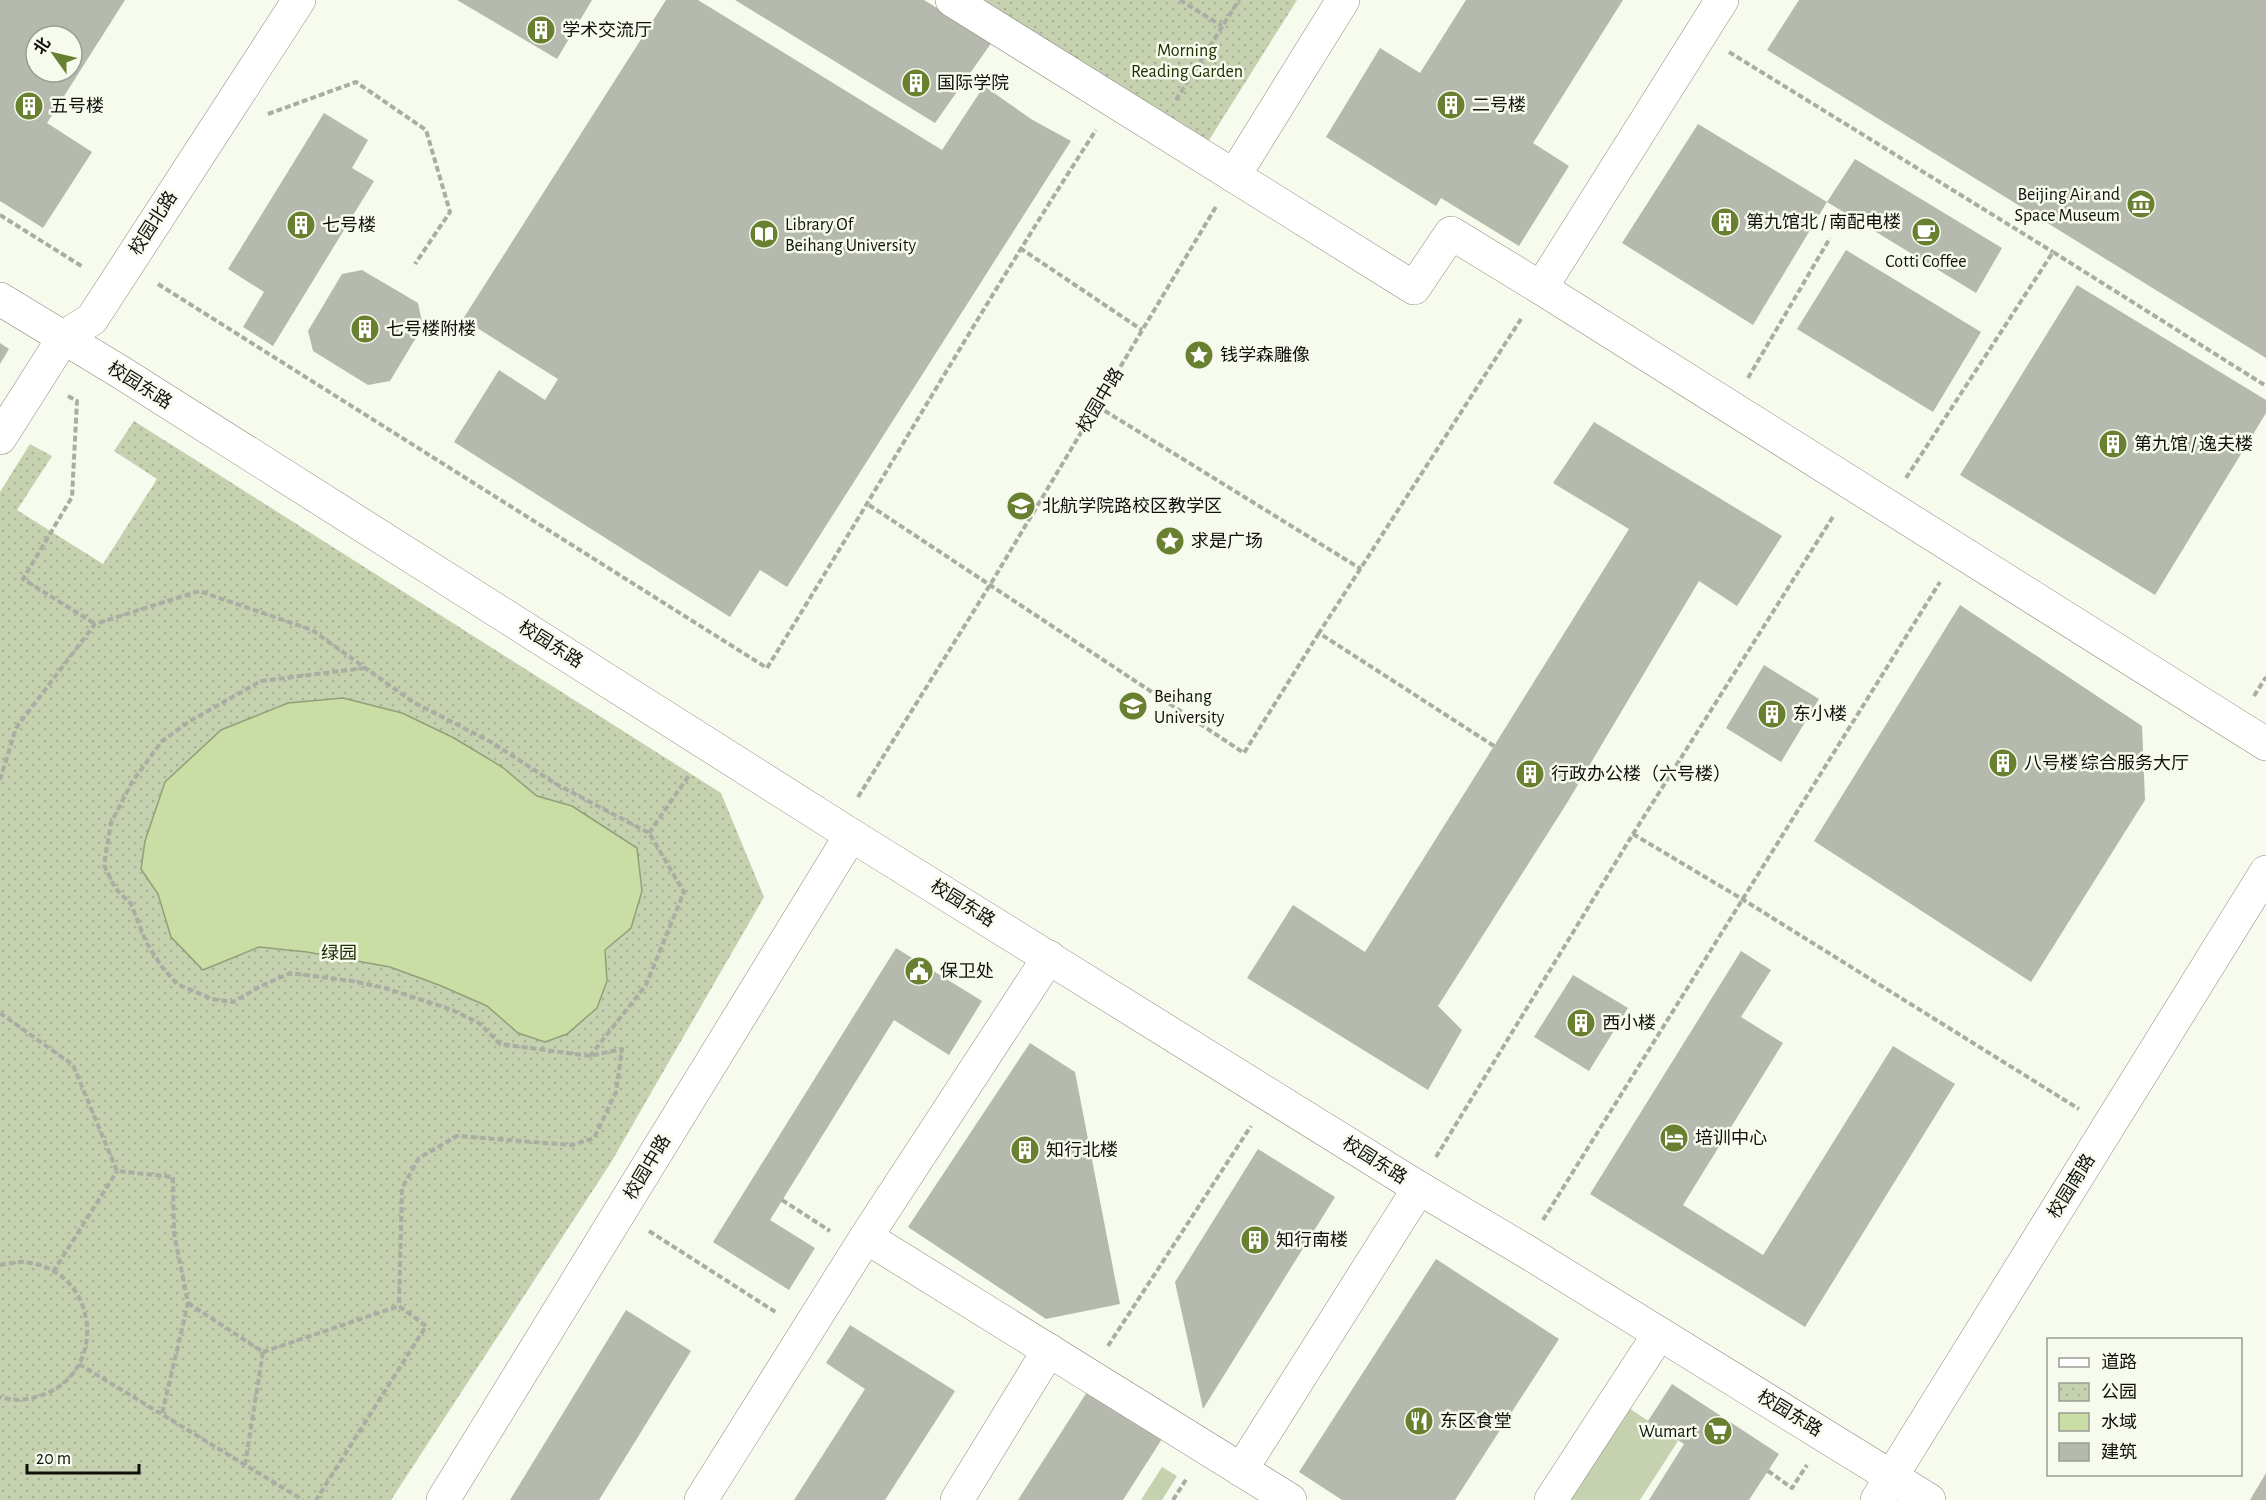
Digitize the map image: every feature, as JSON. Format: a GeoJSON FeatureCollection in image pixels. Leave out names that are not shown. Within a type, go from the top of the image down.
{"type":"FeatureCollection","features":[{"type":"Feature","properties":{"kind":"lane","name":"校园北路"},"geometry":{"type":"LineString","coordinates":[[0,438],[64,337],[92,319],[299,0]]}},
{"type":"Feature","properties":{"kind":"lane"},"geometry":{"type":"LineString","coordinates":[[952,0],[1414,288],[1451,233],[2266,744]]}},
{"type":"Feature","properties":{"kind":"lane"},"geometry":{"type":"LineString","coordinates":[[1234,176],[1343,0]]}},
{"type":"Feature","properties":{"kind":"lane"},"geometry":{"type":"LineString","coordinates":[[1541,288],[1722,0]]}},
{"type":"Feature","properties":{"kind":"lane","name":"校园东路"},"geometry":{"type":"LineString","coordinates":[[0,299],[64,337],[852,835],[1419,1188],[1659,1334],[1884,1488],[1929,1500]]}},
{"type":"Feature","properties":{"kind":"lane","name":"校园中路"},"geometry":{"type":"LineString","coordinates":[[442,1500],[852,835]]}},
{"type":"Feature","properties":{"kind":"lane","name":"校园南路"},"geometry":{"type":"LineString","coordinates":[[1884,1488],[2266,872]]}},
{"type":"Feature","properties":{"kind":"lane"},"geometry":{"type":"LineString","coordinates":[[701,1500],[862,1243],[1049,957]]}},
{"type":"Feature","properties":{"kind":"lane"},"geometry":{"type":"LineString","coordinates":[[1241,1470],[1419,1188]]}},
{"type":"Feature","properties":{"kind":"lane"},"geometry":{"type":"LineString","coordinates":[[862,1243],[1049,1350],[1290,1500]]}},
{"type":"Feature","properties":{"kind":"lane"},"geometry":{"type":"LineString","coordinates":[[1551,1500],[1659,1334]]}},
{"type":"Feature","properties":{"kind":"lane"},"geometry":{"type":"LineString","coordinates":[[957,1500],[1049,1350]]}},
{"type":"Feature","properties":{"kind":"path"},"geometry":{"type":"LineString","coordinates":[[1180,0],[1222,26]]}},
{"type":"Feature","properties":{"kind":"path"},"geometry":{"type":"LineString","coordinates":[[1158,128],[1239,0]]}},
{"type":"Feature","properties":{"kind":"path"},"geometry":{"type":"LineString","coordinates":[[1700,34],[2266,386]]}},
{"type":"Feature","properties":{"kind":"path"},"geometry":{"type":"LineString","coordinates":[[260,117],[356,82],[426,130],[450,212],[415,264]]}},
{"type":"Feature","properties":{"kind":"path"},"geometry":{"type":"LineString","coordinates":[[126,264],[767,668],[869,505],[1020,248],[1114,101]]}},
{"type":"Feature","properties":{"kind":"path","name":"校园中路"},"geometry":{"type":"LineString","coordinates":[[856,800],[990,585],[1234,176]]}},
{"type":"Feature","properties":{"kind":"path"},"geometry":{"type":"LineString","coordinates":[[0,215],[88,270]]}},
{"type":"Feature","properties":{"kind":"path"},"geometry":{"type":"LineString","coordinates":[[1731,407],[1830,238]]}},
{"type":"Feature","properties":{"kind":"path"},"geometry":{"type":"LineString","coordinates":[[1020,248],[1142,330]]}},
{"type":"Feature","properties":{"kind":"path"},"geometry":{"type":"LineString","coordinates":[[1888,506],[2053,252]]}},
{"type":"Feature","properties":{"kind":"path"},"geometry":{"type":"LineString","coordinates":[[869,505],[1244,753],[1541,288]]}},
{"type":"Feature","properties":{"kind":"path"},"geometry":{"type":"LineString","coordinates":[[38,379],[77,401],[72,497],[22,579],[95,624]]}},
{"type":"Feature","properties":{"kind":"path"},"geometry":{"type":"LineString","coordinates":[[1097,406],[1360,569]]}},
{"type":"Feature","properties":{"kind":"path"},"geometry":{"type":"LineString","coordinates":[[1419,1188],[1633,834],[1853,484]]}},
{"type":"Feature","properties":{"kind":"path"},"geometry":{"type":"LineString","coordinates":[[1524,1250],[1960,551]]}},
{"type":"Feature","properties":{"kind":"path"},"geometry":{"type":"LineString","coordinates":[[0,780],[16,728],[95,624],[198,591],[312,630],[413,702],[491,742],[556,784],[649,832],[684,892],[646,985],[590,1056]]}},
{"type":"Feature","properties":{"kind":"path"},"geometry":{"type":"LineString","coordinates":[[1319,633],[1494,746]]}},
{"type":"Feature","properties":{"kind":"path"},"geometry":{"type":"LineString","coordinates":[[365,668],[261,681],[198,716],[162,741],[132,782],[111,823],[104,865],[115,888],[131,904],[146,942],[177,984],[212,999],[233,1002],[290,973],[385,988],[450,1009],[479,1023],[500,1044],[590,1056],[622,1049],[616,1092],[594,1138],[572,1145],[457,1136],[419,1158],[402,1188],[399,1305]]}},
{"type":"Feature","properties":{"kind":"path"},"geometry":{"type":"LineString","coordinates":[[649,832],[691,772]]}},
{"type":"Feature","properties":{"kind":"path"},"geometry":{"type":"LineString","coordinates":[[1633,834],[1742,899],[2108,1127]]}},
{"type":"Feature","properties":{"kind":"path"},"geometry":{"type":"LineString","coordinates":[[0,1013],[73,1065],[117,1170]]}},
{"type":"Feature","properties":{"kind":"path"},"geometry":{"type":"LineString","coordinates":[[1089,1375],[1253,1123]]}},
{"type":"Feature","properties":{"kind":"path"},"geometry":{"type":"LineString","coordinates":[[53,1272],[117,1170]]}},
{"type":"Feature","properties":{"kind":"path"},"geometry":{"type":"LineString","coordinates":[[117,1170],[172,1177],[174,1233],[188,1303],[162,1414]]}},
{"type":"Feature","properties":{"kind":"path"},"geometry":{"type":"LineString","coordinates":[[782,1200],[862,1243]]}},
{"type":"Feature","properties":{"kind":"path"},"geometry":{"type":"LineString","coordinates":[[646,1229],[806,1332]]}},
{"type":"Feature","properties":{"kind":"path"},"geometry":{"type":"LineString","coordinates":[[0,1265],[22,1262],[44,1267],[65,1279],[80,1297],[87,1319],[87,1342],[79,1364],[66,1382],[47,1394],[26,1400],[0,1397]]}},
{"type":"Feature","properties":{"kind":"path"},"geometry":{"type":"LineString","coordinates":[[188,1303],[262,1352]]}},
{"type":"Feature","properties":{"kind":"path"},"geometry":{"type":"LineString","coordinates":[[262,1352],[399,1305]]}},
{"type":"Feature","properties":{"kind":"path"},"geometry":{"type":"LineString","coordinates":[[316,1500],[426,1326],[399,1305]]}},
{"type":"Feature","properties":{"kind":"path"},"geometry":{"type":"LineString","coordinates":[[245,1465],[262,1352]]}},
{"type":"Feature","properties":{"kind":"path"},"geometry":{"type":"LineString","coordinates":[[79,1364],[303,1500]]}},
{"type":"Feature","properties":{"kind":"path"},"geometry":{"type":"LineString","coordinates":[[1768,1472],[1792,1488],[1811,1459]]}},
{"type":"Feature","properties":{"kind":"green space","name":"Morning Reading Garden"},"geometry":{"type":"Polygon","coordinates":[[[975,0],[1297,0],[1206,145],[975,0]]]}},
{"type":"Feature","properties":{"kind":"green space","name":"绿园"},"geometry":{"type":"Polygon","coordinates":[[[134,421],[721,793],[764,897],[610,1164],[391,1500],[0,1500],[0,492],[30,444],[52,456],[17,510],[103,564],[157,479],[114,451],[134,421]]]}},
{"type":"Feature","properties":{"kind":"green space"},"geometry":{"type":"Polygon","coordinates":[[[1620,1402],[1678,1441],[1640,1500],[1557,1500],[1620,1402]]]}},
{"type":"Feature","properties":{"kind":"green space"},"geometry":{"type":"Polygon","coordinates":[[[1162,1467],[1177,1476],[1162,1500],[1141,1500],[1162,1467]]]}},
{"type":"Feature","properties":{"kind":"water"},"geometry":{"type":"Polygon","coordinates":[[[343,698],[402,713],[454,738],[502,767],[537,796],[572,806],[637,848],[642,891],[631,928],[605,950],[607,981],[597,1008],[567,1034],[545,1042],[518,1033],[487,1006],[439,985],[390,967],[307,952],[259,947],[203,970],[171,937],[158,894],[141,869],[145,841],[165,782],[221,730],[288,703],[343,698]]]}},
{"type":"Feature","properties":{"kind":"building","name":"五号楼"},"geometry":{"type":"Polygon","coordinates":[[[0,0],[125,0],[84,65],[84,24],[24,24],[24,84],[72,84],[47,123],[92,152],[43,228],[0,201],[0,0]]]}},
{"type":"Feature","properties":{"kind":"building","name":"学术交流厅"},"geometry":{"type":"Polygon","coordinates":[[[457,0],[592,0],[557,59],[457,0]]]}},
{"type":"Feature","properties":{"kind":"building","name":"Library Of Beihang University"},"geometry":{"type":"Polygon","coordinates":[[[666,0],[698,0],[942,150],[984,86],[1031,119],[1071,141],[787,587],[760,570],[730,617],[454,442],[499,370],[545,400],[558,379],[463,319],[666,0]]]}},
{"type":"Feature","properties":{"kind":"building","name":"国际学院"},"geometry":{"type":"Polygon","coordinates":[[[735,0],[924,0],[992,42],[935,123],[735,0]]]}},
{"type":"Feature","properties":{"kind":"building","name":"二号楼"},"geometry":{"type":"Polygon","coordinates":[[[1466,0],[1623,0],[1533,143],[1569,166],[1519,246],[1441,198],[1436,206],[1326,137],[1380,48],[1420,73],[1466,0]]]}},
{"type":"Feature","properties":{"kind":"building","name":"Beijing Air and Space Museum"},"geometry":{"type":"Polygon","coordinates":[[[1799,0],[2266,0],[2266,358],[1767,50],[1799,0]]]}},
{"type":"Feature","properties":{"kind":"building","name":"七号楼"},"geometry":{"type":"Polygon","coordinates":[[[324,113],[368,140],[352,168],[374,181],[273,346],[243,327],[264,292],[228,269],[324,113]]]}},
{"type":"Feature","properties":{"kind":"building","name":"第九馆北 / 南配电楼"},"geometry":{"type":"Polygon","coordinates":[[[1698,124],[1827,202],[1753,325],[1622,243],[1698,124]]]}},
{"type":"Feature","properties":{"kind":"building","name":"Cotti Coffee"},"geometry":{"type":"Polygon","coordinates":[[[1855,159],[2002,248],[1976,293],[1827,202],[1855,159]]]}},
{"type":"Feature","properties":{"kind":"building"},"geometry":{"type":"Polygon","coordinates":[[[1846,250],[1981,332],[1933,412],[1797,329],[1846,250]]]}},
{"type":"Feature","properties":{"kind":"building","name":"七号楼附楼"},"geometry":{"type":"Polygon","coordinates":[[[362,270],[418,303],[423,326],[390,381],[368,385],[313,351],[308,331],[342,274],[362,270]]]}},
{"type":"Feature","properties":{"kind":"building","name":"第九馆 / 逸夫楼"},"geometry":{"type":"Polygon","coordinates":[[[2077,285],[2266,400],[2266,413],[2155,595],[1960,475],[2077,285]]]}},
{"type":"Feature","properties":{"kind":"building"},"geometry":{"type":"Polygon","coordinates":[[[0,343],[9,349],[0,364],[0,343]]]}},
{"type":"Feature","properties":{"kind":"building","name":"行政办公楼（六号楼）"},"geometry":{"type":"Polygon","coordinates":[[[1594,422],[1782,536],[1737,606],[1699,581],[1567,803],[1438,1006],[1462,1030],[1428,1090],[1247,978],[1293,905],[1365,952],[1494,746],[1629,529],[1553,483],[1594,422]]]}},
{"type":"Feature","properties":{"kind":"building","name":"八号楼 综合服务大厅"},"geometry":{"type":"Polygon","coordinates":[[[1960,605],[2142,726],[2145,800],[2031,982],[1814,841],[1960,605]]]}},
{"type":"Feature","properties":{"kind":"building","name":"东小楼"},"geometry":{"type":"Polygon","coordinates":[[[1764,665],[1819,699],[1781,762],[1726,728],[1764,665]]]}},
{"type":"Feature","properties":{"kind":"building"},"geometry":{"type":"Polygon","coordinates":[[[896,948],[982,1001],[949,1055],[894,1020],[770,1220],[815,1248],[789,1290],[713,1242],[896,948]]]}},
{"type":"Feature","properties":{"kind":"building","name":"培训中心"},"geometry":{"type":"Polygon","coordinates":[[[1741,951],[1771,970],[1741,1017],[1783,1043],[1683,1205],[1763,1255],[1893,1046],[1955,1084],[1805,1327],[1590,1194],[1741,951]]]}},
{"type":"Feature","properties":{"kind":"building","name":"西小楼"},"geometry":{"type":"Polygon","coordinates":[[[1573,975],[1628,1008],[1589,1071],[1534,1037],[1573,975]]]}},
{"type":"Feature","properties":{"kind":"building","name":"知行北楼"},"geometry":{"type":"Polygon","coordinates":[[[1030,1043],[1075,1072],[1120,1304],[1046,1319],[908,1227],[1030,1043]]]}},
{"type":"Feature","properties":{"kind":"building","name":"知行南楼"},"geometry":{"type":"Polygon","coordinates":[[[1258,1149],[1335,1197],[1203,1409],[1175,1282],[1258,1149]]]}},
{"type":"Feature","properties":{"kind":"building","name":"东区食堂"},"geometry":{"type":"Polygon","coordinates":[[[1436,1259],[1559,1339],[1455,1500],[1342,1500],[1299,1472],[1436,1259]]]}},
{"type":"Feature","properties":{"kind":"building"},"geometry":{"type":"Polygon","coordinates":[[[626,1310],[691,1351],[599,1500],[510,1500],[626,1310]]]}},
{"type":"Feature","properties":{"kind":"building"},"geometry":{"type":"Polygon","coordinates":[[[850,1325],[955,1391],[885,1500],[794,1500],[865,1389],[826,1363],[850,1325]]]}},
{"type":"Feature","properties":{"kind":"building","name":"Wumart"},"geometry":{"type":"Polygon","coordinates":[[[1672,1384],[1779,1454],[1749,1500],[1649,1500],[1684,1444],[1648,1421],[1672,1384]]]}},
{"type":"Feature","properties":{"kind":"building"},"geometry":{"type":"Polygon","coordinates":[[[1087,1392],[1162,1439],[1123,1500],[1018,1500],[1087,1392]]]}},
{"type":"Feature","properties":{"kind":"building"},"geometry":{"type":"Polygon","coordinates":[[[2266,1473],[2266,1500],[2250,1500],[2266,1473]]]}},
{"type":"Feature","properties":{"kind":"place","name":"学术交流厅"},"geometry":{"type":"Point","coordinates":[541,30]}},
{"type":"Feature","properties":{"kind":"place","name":"国际学院"},"geometry":{"type":"Point","coordinates":[916,83]}},
{"type":"Feature","properties":{"kind":"place","name":"二号楼"},"geometry":{"type":"Point","coordinates":[1451,105]}},
{"type":"Feature","properties":{"kind":"place","name":"五号楼"},"geometry":{"type":"Point","coordinates":[29,106]}},
{"type":"Feature","properties":{"kind":"place","name":"Beijing Air and Space Museum"},"geometry":{"type":"Point","coordinates":[2141,204]}},
{"type":"Feature","properties":{"kind":"place","name":"第九馆北 / 南配电楼"},"geometry":{"type":"Point","coordinates":[1725,222]}},
{"type":"Feature","properties":{"kind":"place","name":"七号楼"},"geometry":{"type":"Point","coordinates":[301,225]}},
{"type":"Feature","properties":{"kind":"place","name":"Cotti Coffee"},"geometry":{"type":"Point","coordinates":[1926,232]}},
{"type":"Feature","properties":{"kind":"place","name":"Library Of Beihang University"},"geometry":{"type":"Point","coordinates":[764,234]}},
{"type":"Feature","properties":{"kind":"place","name":"七号楼附楼"},"geometry":{"type":"Point","coordinates":[365,329]}},
{"type":"Feature","properties":{"kind":"place","name":"钱学森雕像"},"geometry":{"type":"Point","coordinates":[1199,355]}},
{"type":"Feature","properties":{"kind":"place","name":"第九馆 / 逸夫楼"},"geometry":{"type":"Point","coordinates":[2113,444]}},
{"type":"Feature","properties":{"kind":"place","name":"北航学院路校区教学区"},"geometry":{"type":"Point","coordinates":[1021,506]}},
{"type":"Feature","properties":{"kind":"place","name":"求是广场"},"geometry":{"type":"Point","coordinates":[1170,541]}},
{"type":"Feature","properties":{"kind":"place","name":"Beihang University"},"geometry":{"type":"Point","coordinates":[1133,706]}},
{"type":"Feature","properties":{"kind":"place","name":"东小楼"},"geometry":{"type":"Point","coordinates":[1772,714]}},
{"type":"Feature","properties":{"kind":"place","name":"八号楼 综合服务大厅"},"geometry":{"type":"Point","coordinates":[2003,763]}},
{"type":"Feature","properties":{"kind":"place","name":"行政办公楼（六号楼）"},"geometry":{"type":"Point","coordinates":[1530,774]}},
{"type":"Feature","properties":{"kind":"place","name":"保卫处"},"geometry":{"type":"Point","coordinates":[919,971]}},
{"type":"Feature","properties":{"kind":"place","name":"西小楼"},"geometry":{"type":"Point","coordinates":[1581,1023]}},
{"type":"Feature","properties":{"kind":"place","name":"培训中心"},"geometry":{"type":"Point","coordinates":[1674,1138]}},
{"type":"Feature","properties":{"kind":"place","name":"知行北楼"},"geometry":{"type":"Point","coordinates":[1025,1150]}},
{"type":"Feature","properties":{"kind":"place","name":"知行南楼"},"geometry":{"type":"Point","coordinates":[1255,1240]}},
{"type":"Feature","properties":{"kind":"place","name":"东区食堂"},"geometry":{"type":"Point","coordinates":[1419,1421]}},
{"type":"Feature","properties":{"kind":"place","name":"Wumart"},"geometry":{"type":"Point","coordinates":[1718,1431]}}]}
